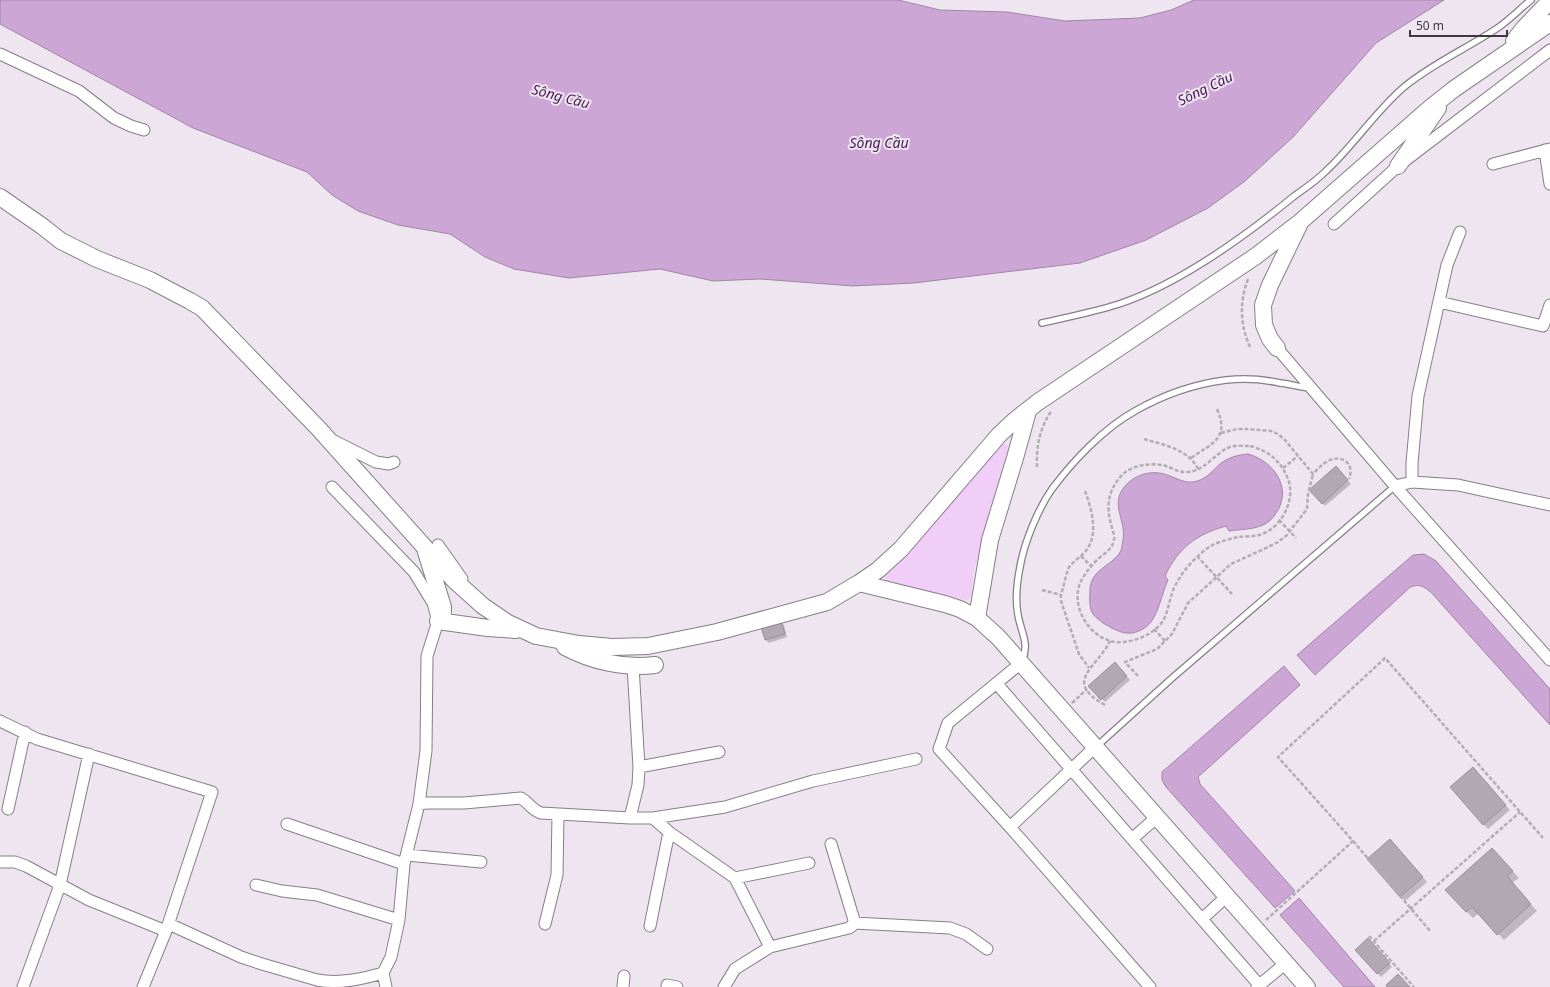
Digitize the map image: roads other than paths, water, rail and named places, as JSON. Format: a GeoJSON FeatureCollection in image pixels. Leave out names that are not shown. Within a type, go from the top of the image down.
{"type":"FeatureCollection","features":[{"type":"Feature","properties":{"kind":"main road"},"geometry":{"type":"LineString","coordinates":[[1503,55],[1524,28],[1550,1]]}},
{"type":"Feature","properties":{"kind":"main road"},"geometry":{"type":"LineString","coordinates":[[0,197],[61,241],[98,259],[150,280],[190,300],[202,308],[432,546],[454,580],[483,606],[498,617],[521,630],[546,638],[579,644],[648,646],[716,632],[801,610],[827,602],[859,584],[878,570],[901,549],[999,435],[1015,420],[1075,377],[1217,284],[1256,256],[1300,222],[1447,94],[1550,23]]}},
{"type":"Feature","properties":{"kind":"main road"},"geometry":{"type":"LineString","coordinates":[[1398,166],[1447,94]]}},
{"type":"Feature","properties":{"kind":"main road"},"geometry":{"type":"LineString","coordinates":[[1278,348],[1270,339],[1264,325],[1263,305],[1270,285],[1300,222]]}},
{"type":"Feature","properties":{"kind":"main road"},"geometry":{"type":"LineString","coordinates":[[977,618],[990,540],[1028,411]]}},
{"type":"Feature","properties":{"kind":"main road"},"geometry":{"type":"LineString","coordinates":[[432,546],[443,608],[443,612],[438,621],[488,628],[521,630]]}},
{"type":"Feature","properties":{"kind":"main road"},"geometry":{"type":"LineString","coordinates":[[859,584],[945,604],[960,609],[977,618],[998,637],[1307,987]]}},
{"type":"Feature","properties":{"kind":"main road"},"geometry":{"type":"LineString","coordinates":[[546,638],[592,659],[633,666],[655,666]]}},
{"type":"Feature","properties":{"kind":"street"},"geometry":{"type":"LineString","coordinates":[[1334,224],[1398,166],[1550,50]]}},
{"type":"Feature","properties":{"kind":"street"},"geometry":{"type":"LineString","coordinates":[[0,54],[79,91],[114,118],[144,130]]}},
{"type":"Feature","properties":{"kind":"street"},"geometry":{"type":"LineString","coordinates":[[1493,164],[1547,150],[1550,184]]}},
{"type":"Feature","properties":{"kind":"street"},"geometry":{"type":"LineString","coordinates":[[1412,482],[1412,463],[1418,396],[1447,265],[1460,232]]}},
{"type":"Feature","properties":{"kind":"street"},"geometry":{"type":"LineString","coordinates":[[1439,302],[1543,326],[1550,304]]}},
{"type":"Feature","properties":{"kind":"street"},"geometry":{"type":"LineString","coordinates":[[1278,348],[1395,486],[1550,660]]}},
{"type":"Feature","properties":{"kind":"street"},"geometry":{"type":"LineString","coordinates":[[326,438],[354,450],[376,462],[389,464],[394,462]]}},
{"type":"Feature","properties":{"kind":"street"},"geometry":{"type":"LineString","coordinates":[[1395,486],[1412,482],[1458,485],[1550,505]]}},
{"type":"Feature","properties":{"kind":"street"},"geometry":{"type":"LineString","coordinates":[[332,487],[414,572],[433,602],[438,621],[427,656],[426,751],[419,804],[406,859],[399,920],[391,957],[383,973],[386,987]]}},
{"type":"Feature","properties":{"kind":"street"},"geometry":{"type":"LineString","coordinates":[[1021,664],[948,723],[939,749],[1010,827],[1150,987]]}},
{"type":"Feature","properties":{"kind":"street"},"geometry":{"type":"LineString","coordinates":[[630,818],[638,785],[639,767],[633,666]]}},
{"type":"Feature","properties":{"kind":"street"},"geometry":{"type":"LineString","coordinates":[[997,684],[1259,986],[1286,963]]}},
{"type":"Feature","properties":{"kind":"street"},"geometry":{"type":"LineString","coordinates":[[0,721],[37,739],[212,792],[167,928],[144,987]]}},
{"type":"Feature","properties":{"kind":"street"},"geometry":{"type":"LineString","coordinates":[[8,809],[25,732]]}},
{"type":"Feature","properties":{"kind":"street"},"geometry":{"type":"LineString","coordinates":[[1010,827],[1096,748]]}},
{"type":"Feature","properties":{"kind":"street"},"geometry":{"type":"LineString","coordinates":[[639,767],[719,752]]}},
{"type":"Feature","properties":{"kind":"street"},"geometry":{"type":"LineString","coordinates":[[22,987],[60,885],[89,754]]}},
{"type":"Feature","properties":{"kind":"street"},"geometry":{"type":"LineString","coordinates":[[419,804],[464,803],[521,798],[534,810],[541,813],[653,818],[726,807],[814,781],[916,759]]}},
{"type":"Feature","properties":{"kind":"street"},"geometry":{"type":"LineString","coordinates":[[545,924],[557,875],[558,814]]}},
{"type":"Feature","properties":{"kind":"street"},"geometry":{"type":"LineString","coordinates":[[1132,839],[1157,817]]}},
{"type":"Feature","properties":{"kind":"street"},"geometry":{"type":"LineString","coordinates":[[653,818],[669,832],[735,878],[770,947]]}},
{"type":"Feature","properties":{"kind":"street"},"geometry":{"type":"LineString","coordinates":[[287,824],[406,859],[481,862]]}},
{"type":"Feature","properties":{"kind":"street"},"geometry":{"type":"LineString","coordinates":[[650,926],[669,832]]}},
{"type":"Feature","properties":{"kind":"street"},"geometry":{"type":"LineString","coordinates":[[831,844],[854,923]]}},
{"type":"Feature","properties":{"kind":"street"},"geometry":{"type":"LineString","coordinates":[[0,862],[15,862],[26,866],[89,900],[241,956],[317,980],[325,982],[349,981],[363,979],[383,973]]}},
{"type":"Feature","properties":{"kind":"street"},"geometry":{"type":"LineString","coordinates":[[735,878],[809,863]]}},
{"type":"Feature","properties":{"kind":"street"},"geometry":{"type":"LineString","coordinates":[[256,885],[282,891],[317,895],[399,920]]}},
{"type":"Feature","properties":{"kind":"street"},"geometry":{"type":"LineString","coordinates":[[1202,919],[1228,896]]}},
{"type":"Feature","properties":{"kind":"street"},"geometry":{"type":"LineString","coordinates":[[724,987],[735,969],[770,947],[849,928],[854,923],[950,928],[966,934],[987,949]]}},
{"type":"Feature","properties":{"kind":"street"},"geometry":{"type":"LineString","coordinates":[[623,987],[624,976]]}},
{"type":"Feature","properties":{"kind":"lane"},"geometry":{"type":"LineString","coordinates":[[1042,323],[1120,304],[1144,294],[1168,283],[1241,237],[1325,173],[1405,86],[1420,75],[1499,27],[1531,0]]}},
{"type":"Feature","properties":{"kind":"lane"},"geometry":{"type":"LineString","coordinates":[[1021,664],[1026,651],[1016,600],[1020,566],[1032,525],[1051,490],[1104,433],[1133,411],[1160,398],[1198,384],[1227,380],[1256,379],[1313,388]]}},
{"type":"Feature","properties":{"kind":"lane"},"geometry":{"type":"LineString","coordinates":[[1096,748],[1171,679],[1395,486]]}},
{"type":"Feature","properties":{"kind":"water","name":"Sông Cầu"},"geometry":{"type":"Polygon","coordinates":[[[0,0],[898,0],[940,10],[1007,12],[1065,21],[1140,18],[1171,10],[1194,0],[1444,0],[1376,43],[1293,137],[1245,181],[1208,208],[1146,240],[1080,263],[914,283],[853,286],[760,279],[713,281],[660,269],[569,278],[514,269],[485,257],[450,234],[398,225],[358,211],[332,195],[307,172],[193,128],[0,24],[0,0]]]}},
{"type":"Feature","properties":{"kind":"water"},"geometry":{"type":"Polygon","coordinates":[[[1248,454],[1266,463],[1273,469],[1278,477],[1282,495],[1281,504],[1273,518],[1261,526],[1252,528],[1229,531],[1226,526],[1216,529],[1197,538],[1182,550],[1170,566],[1165,576],[1168,580],[1154,617],[1147,626],[1141,630],[1125,633],[1103,623],[1096,617],[1091,610],[1090,605],[1091,582],[1098,572],[1121,551],[1124,532],[1118,504],[1122,490],[1128,483],[1138,476],[1148,473],[1165,474],[1187,482],[1198,481],[1205,478],[1220,464],[1230,458],[1248,454]]]}},
{"type":"Feature","properties":{"kind":"water"},"geometry":{"type":"Polygon","coordinates":[[[1424,554],[1436,561],[1550,689],[1550,725],[1435,597],[1423,587],[1413,586],[1409,589],[1315,675],[1297,655],[1413,555],[1424,554]]]}},
{"type":"Feature","properties":{"kind":"water"},"geometry":{"type":"Polygon","coordinates":[[[1284,666],[1300,685],[1198,777],[1200,784],[1295,891],[1275,908],[1166,787],[1162,780],[1162,772],[1284,666]]]}},
{"type":"Feature","properties":{"kind":"water"},"geometry":{"type":"Polygon","coordinates":[[[1299,898],[1375,987],[1344,987],[1280,915],[1299,898]]]}}]}
